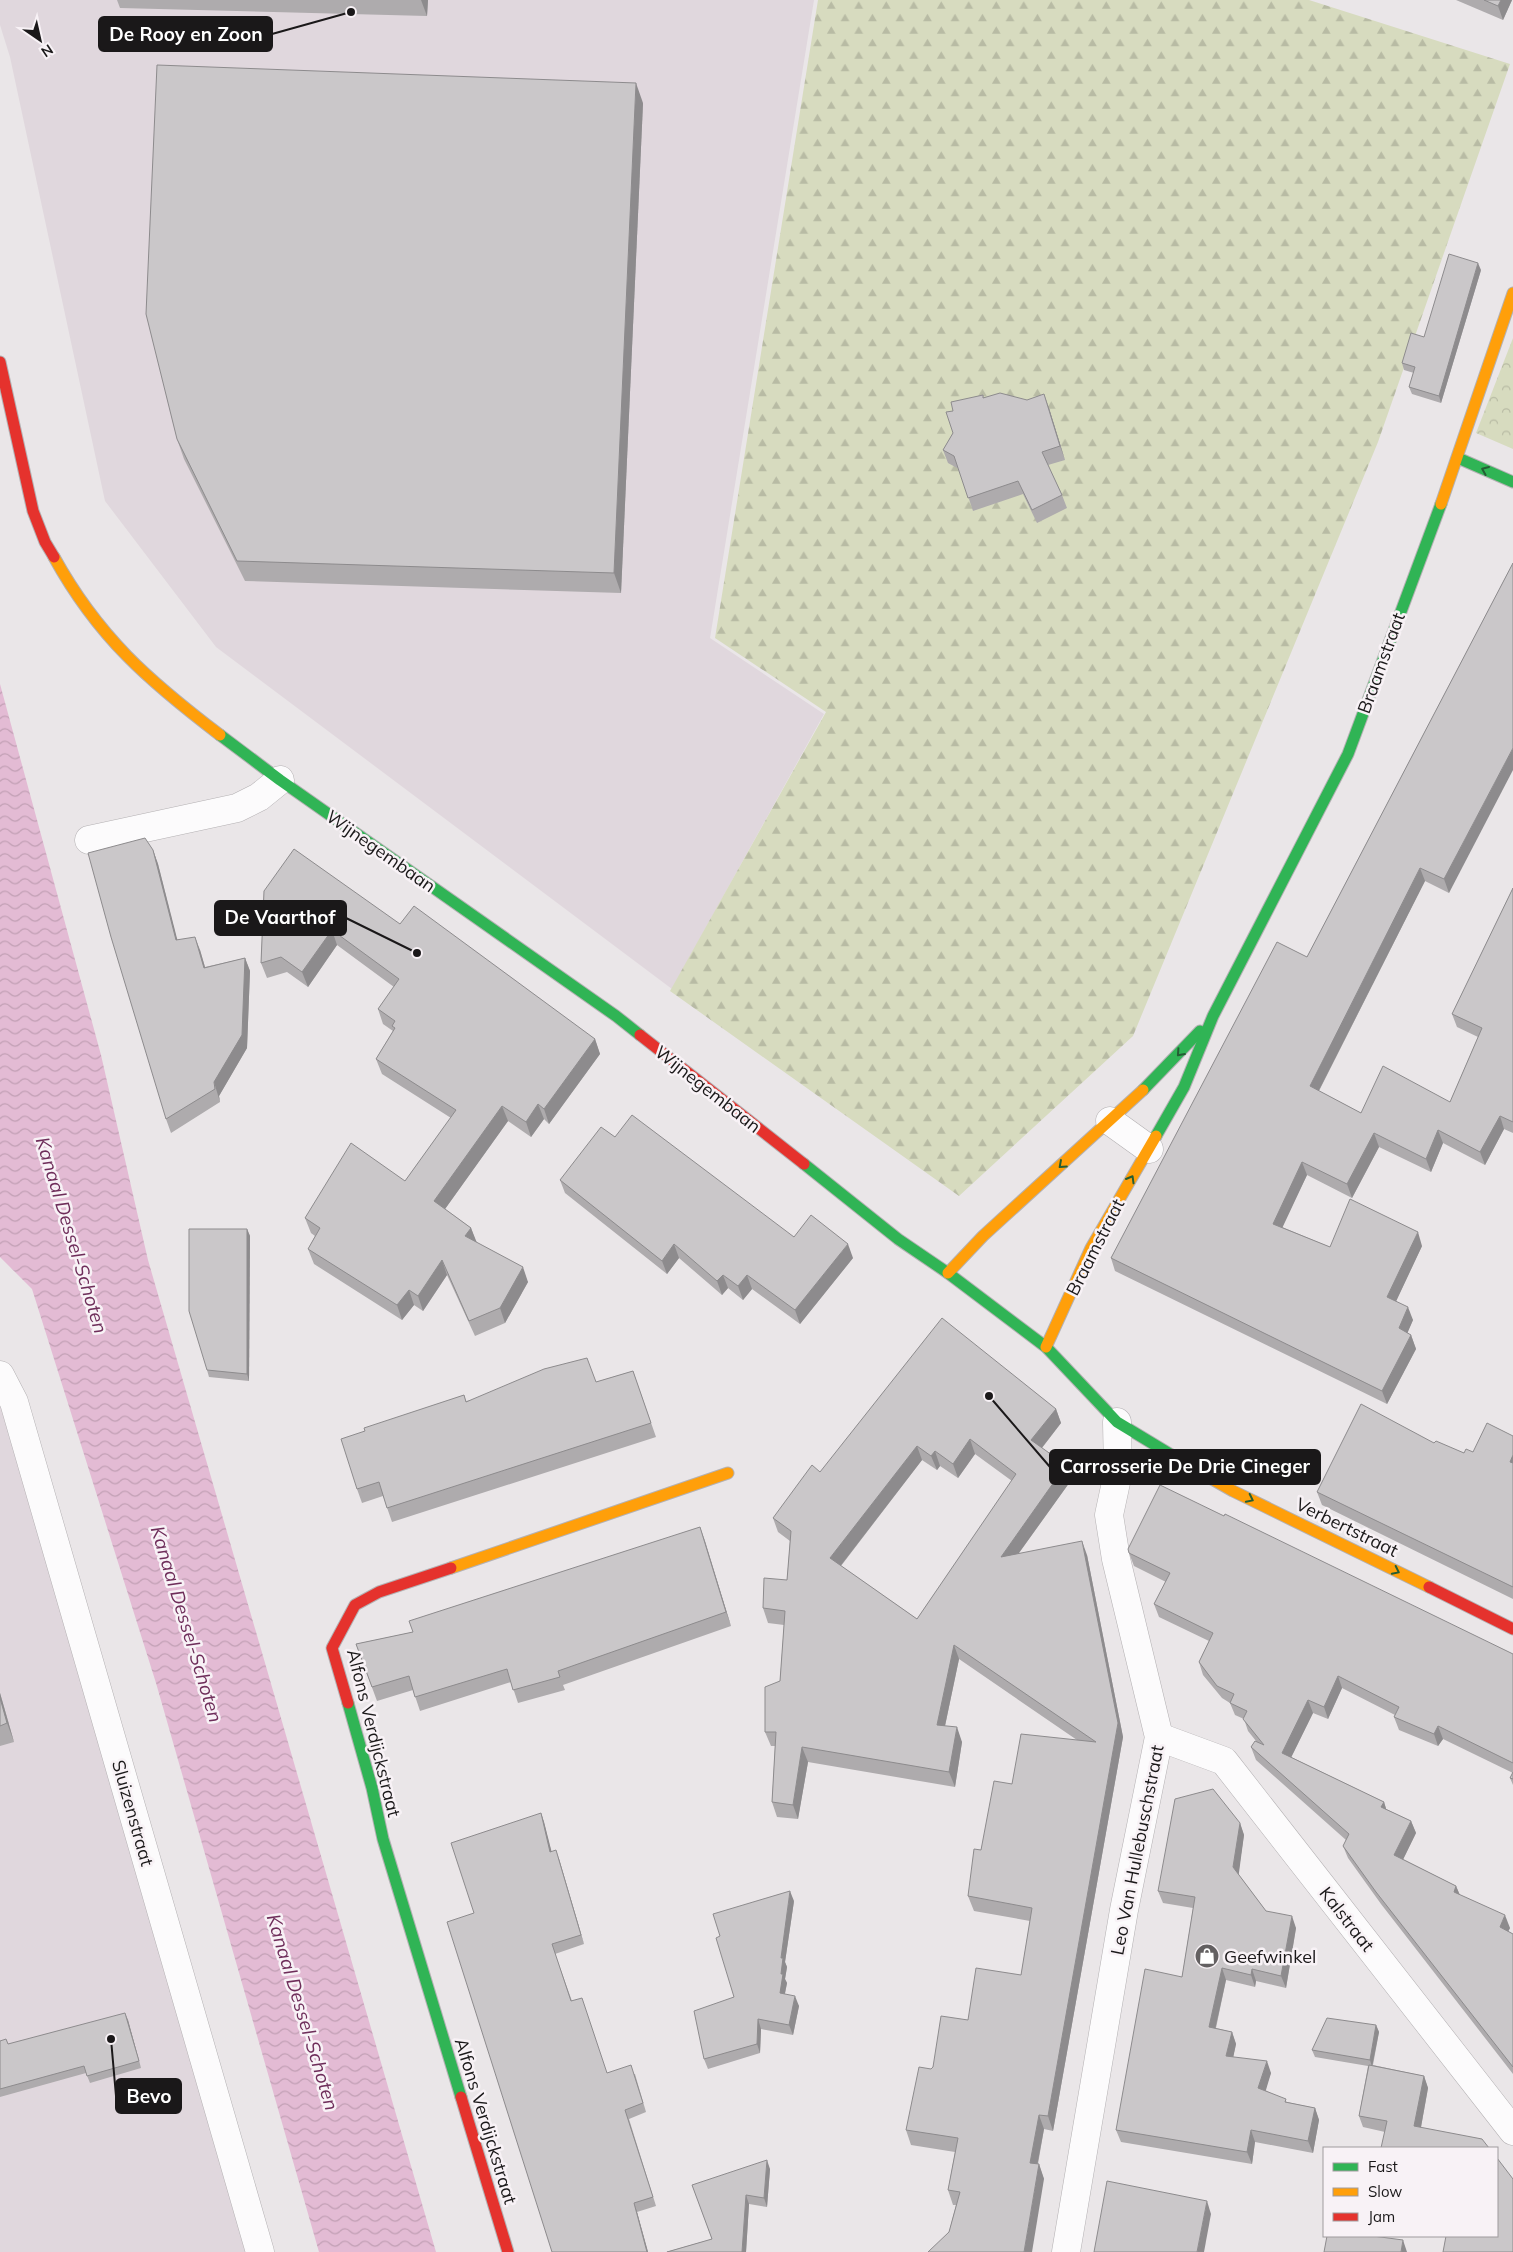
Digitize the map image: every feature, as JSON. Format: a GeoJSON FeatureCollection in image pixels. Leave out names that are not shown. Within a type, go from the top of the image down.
{"type":"FeatureCollection","features":[{"type":"Feature","properties":{"kind":"street","name":"Braamstraat"},"geometry":{"type":"LineString","coordinates":[[1046,1347],[1091,1248],[1184,1087],[1213,1016],[1348,754],[1458,458],[1513,293]]}},
{"type":"Feature","properties":{"kind":"street","name":"Wijnegembaan"},"geometry":{"type":"LineString","coordinates":[[0,362],[33,511],[45,542],[73,592],[104,633],[143,673],[178,703],[280,780],[616,1016],[898,1239],[948,1273],[1046,1347],[1117,1422]]}},
{"type":"Feature","properties":{"kind":"street"},"geometry":{"type":"LineString","coordinates":[[1458,458],[1513,482]]}},
{"type":"Feature","properties":{"kind":"street"},"geometry":{"type":"LineString","coordinates":[[89,840],[237,808],[259,797],[280,780]]}},
{"type":"Feature","properties":{"kind":"street","name":"Braamstraat"},"geometry":{"type":"LineString","coordinates":[[948,1273],[983,1236],[1158,1077],[1213,1016]]}},
{"type":"Feature","properties":{"kind":"street"},"geometry":{"type":"LineString","coordinates":[[1110,1121],[1149,1150]]}},
{"type":"Feature","properties":{"kind":"street","name":"Sluizenstraat"},"geometry":{"type":"LineString","coordinates":[[0,1375],[14,1402],[260,2252]]}},
{"type":"Feature","properties":{"kind":"street","name":"Verbertstraat"},"geometry":{"type":"LineString","coordinates":[[1117,1422],[1181,1462],[1233,1490],[1513,1629]]}},
{"type":"Feature","properties":{"kind":"street","name":"Leo Van Hullebuschstraat"},"geometry":{"type":"LineString","coordinates":[[1066,2252],[1124,1910],[1159,1737],[1116,1559],[1109,1515],[1118,1473],[1117,1422]]}},
{"type":"Feature","properties":{"kind":"street","name":"Alfons Verdijckstraat"},"geometry":{"type":"LineString","coordinates":[[508,2252],[382,1839],[372,1788],[332,1648],[355,1605],[380,1592],[728,1473]]}},
{"type":"Feature","properties":{"kind":"street","name":"Kalstraat"},"geometry":{"type":"LineString","coordinates":[[1159,1737],[1224,1761],[1513,2131]]}},
{"type":"Feature","properties":{"kind":"shaded area"},"geometry":{"type":"Polygon","coordinates":[[[0,0],[814,0],[710,638],[824,714],[672,989],[216,647],[105,501],[10,57],[0,25],[0,0]]]}},
{"type":"Feature","properties":{"kind":"shaded area"},"geometry":{"type":"Polygon","coordinates":[[[0,1373],[23,1407],[185,1942],[263,2252],[0,2252],[0,1373]]]}},
{"type":"Feature","properties":{"kind":"green space"},"geometry":{"type":"Polygon","coordinates":[[[818,0],[1309,0],[1510,64],[1378,442],[1133,1036],[959,1196],[670,991],[826,712],[715,638],[818,0]]]}},
{"type":"Feature","properties":{"kind":"green space"},"geometry":{"type":"Polygon","coordinates":[[[1513,338],[1513,449],[1476,433],[1513,338]]]}},
{"type":"Feature","properties":{"kind":"water","name":"Kanaal Dessel-Schoten"},"geometry":{"type":"Polygon","coordinates":[[[0,684],[101,1055],[148,1260],[436,2252],[319,2252],[156,1683],[32,1289],[0,1257],[0,684]]]}},
{"type":"Feature","properties":{"kind":"building"},"geometry":{"type":"Polygon","coordinates":[[[1484,0],[1501,0],[1498,6],[1484,0]]]}},
{"type":"Feature","properties":{"kind":"building"},"geometry":{"type":"Polygon","coordinates":[[[157,65],[636,83],[614,573],[237,561],[177,439],[146,314],[157,65]]]}},
{"type":"Feature","properties":{"kind":"building"},"geometry":{"type":"Polygon","coordinates":[[[1449,254],[1478,263],[1439,396],[1409,387],[1415,367],[1402,363],[1411,333],[1424,337],[1449,254]]]}},
{"type":"Feature","properties":{"kind":"building"},"geometry":{"type":"Polygon","coordinates":[[[1000,393],[1027,400],[1044,394],[1060,446],[1042,452],[1062,495],[1032,510],[1018,481],[968,498],[954,456],[943,450],[953,433],[946,412],[953,411],[951,402],[983,395],[983,398],[1000,393]]]}},
{"type":"Feature","properties":{"kind":"building"},"geometry":{"type":"Polygon","coordinates":[[[1513,563],[1513,748],[1444,879],[1420,868],[1310,1086],[1361,1113],[1383,1066],[1450,1102],[1482,1028],[1452,1014],[1513,888],[1513,1122],[1500,1116],[1480,1152],[1438,1130],[1426,1159],[1374,1133],[1347,1184],[1302,1162],[1273,1224],[1330,1247],[1350,1199],[1418,1232],[1387,1297],[1408,1307],[1399,1328],[1411,1335],[1382,1391],[1111,1258],[1277,942],[1307,957],[1513,563]]]}},
{"type":"Feature","properties":{"kind":"building"},"geometry":{"type":"Polygon","coordinates":[[[145,838],[153,850],[176,940],[195,937],[204,968],[245,958],[242,1035],[214,1082],[215,1089],[166,1119],[111,937],[88,853],[145,838]]]}},
{"type":"Feature","properties":{"kind":"building"},"geometry":{"type":"Polygon","coordinates":[[[294,849],[400,924],[414,906],[595,1039],[544,1109],[538,1104],[526,1122],[502,1106],[434,1201],[471,1228],[465,1236],[523,1267],[500,1308],[469,1321],[442,1260],[418,1296],[409,1290],[397,1305],[308,1249],[320,1228],[305,1218],[351,1143],[405,1181],[456,1110],[376,1059],[395,1028],[392,1026],[395,1021],[378,1009],[399,979],[332,930],[302,972],[281,957],[261,963],[264,891],[294,849]]]}},
{"type":"Feature","properties":{"kind":"building"},"geometry":{"type":"Polygon","coordinates":[[[632,1115],[794,1237],[811,1215],[848,1244],[795,1310],[747,1275],[738,1286],[723,1275],[717,1281],[674,1244],[662,1261],[560,1180],[601,1127],[615,1137],[632,1115]]]}},
{"type":"Feature","properties":{"kind":"building"},"geometry":{"type":"Polygon","coordinates":[[[189,1229],[247,1229],[247,1374],[207,1370],[189,1311],[189,1229]]]}},
{"type":"Feature","properties":{"kind":"building"},"geometry":{"type":"Polygon","coordinates":[[[942,1318],[1056,1409],[1031,1440],[1066,1465],[1001,1557],[1082,1541],[1118,1723],[1048,2116],[1039,2115],[1030,2163],[1039,2164],[1024,2252],[928,2252],[949,2232],[960,2192],[948,2190],[958,2138],[906,2130],[919,2067],[931,2069],[933,2067],[941,2016],[968,2020],[976,1968],[1021,1975],[1032,1908],[968,1896],[974,1849],[981,1850],[994,1781],[1012,1784],[1021,1734],[1096,1742],[954,1645],[937,1725],[957,1727],[949,1772],[802,1747],[793,1805],[772,1802],[776,1732],[765,1732],[765,1687],[780,1681],[785,1611],[763,1608],[764,1578],[787,1580],[791,1531],[773,1518],[812,1465],[820,1472],[942,1318]],[[970,1439],[953,1464],[935,1451],[931,1456],[917,1446],[830,1558],[917,1619],[1016,1474],[970,1439]]]}},
{"type":"Feature","properties":{"kind":"building"},"geometry":{"type":"Polygon","coordinates":[[[587,1358],[596,1382],[633,1371],[651,1423],[387,1508],[379,1482],[357,1489],[341,1439],[365,1431],[364,1428],[464,1395],[466,1402],[544,1369],[587,1358]]]}},
{"type":"Feature","properties":{"kind":"building"},"geometry":{"type":"Polygon","coordinates":[[[1361,1404],[1434,1443],[1436,1441],[1464,1453],[1466,1449],[1473,1452],[1487,1423],[1513,1436],[1513,1455],[1510,1462],[1513,1463],[1513,1587],[1317,1492],[1361,1404]]]}},
{"type":"Feature","properties":{"kind":"building"},"geometry":{"type":"Polygon","coordinates":[[[1160,1485],[1224,1516],[1225,1514],[1513,1654],[1513,1763],[1438,1726],[1434,1734],[1394,1717],[1399,1707],[1338,1676],[1324,1707],[1308,1700],[1282,1753],[1384,1802],[1381,1807],[1411,1821],[1394,1855],[1456,1886],[1454,1892],[1505,1915],[1500,1927],[1513,1934],[1513,2067],[1376,1892],[1343,1846],[1349,1834],[1251,1747],[1255,1741],[1264,1745],[1243,1719],[1247,1711],[1230,1703],[1234,1694],[1217,1686],[1199,1662],[1213,1633],[1154,1604],[1170,1573],[1129,1553],[1128,1549],[1160,1485]]]}},
{"type":"Feature","properties":{"kind":"building"},"geometry":{"type":"Polygon","coordinates":[[[700,1527],[726,1612],[558,1671],[560,1677],[513,1690],[507,1669],[415,1697],[409,1676],[372,1687],[356,1644],[413,1632],[409,1621],[700,1527]]]}},
{"type":"Feature","properties":{"kind":"building"},"geometry":{"type":"Polygon","coordinates":[[[0,1698],[7,1723],[0,1726],[0,1698]]]}},
{"type":"Feature","properties":{"kind":"building"},"geometry":{"type":"Polygon","coordinates":[[[1213,1789],[1240,1823],[1233,1867],[1266,1911],[1292,1916],[1281,1976],[1252,1969],[1251,1975],[1222,1968],[1209,2027],[1232,2032],[1226,2056],[1267,2061],[1258,2088],[1286,2099],[1285,2102],[1315,2108],[1308,2141],[1251,2130],[1247,2152],[1116,2130],[1145,1969],[1182,1977],[1195,1897],[1158,1891],[1175,1799],[1213,1789]]]}},
{"type":"Feature","properties":{"kind":"building"},"geometry":{"type":"Polygon","coordinates":[[[541,1813],[550,1852],[556,1850],[581,1935],[552,1944],[571,2001],[582,1998],[607,2073],[631,2065],[643,2103],[625,2110],[653,2197],[634,2203],[647,2252],[552,2252],[447,1922],[474,1913],[451,1843],[541,1813]]]}},
{"type":"Feature","properties":{"kind":"building"},"geometry":{"type":"Polygon","coordinates":[[[790,1891],[781,1958],[783,1958],[781,1974],[783,1974],[780,1993],[795,1996],[789,2025],[758,2019],[757,2044],[704,2059],[694,2011],[734,1997],[716,1938],[720,1936],[713,1914],[790,1891]]]}},
{"type":"Feature","properties":{"kind":"building"},"geometry":{"type":"Polygon","coordinates":[[[125,2013],[139,2061],[87,2076],[84,2066],[0,2089],[0,2041],[6,2039],[8,2044],[125,2013]]]}},
{"type":"Feature","properties":{"kind":"building"},"geometry":{"type":"Polygon","coordinates":[[[1327,2018],[1376,2025],[1370,2060],[1312,2050],[1327,2018]]]}},
{"type":"Feature","properties":{"kind":"building"},"geometry":{"type":"Polygon","coordinates":[[[1369,2065],[1424,2076],[1414,2126],[1482,2139],[1488,2147],[1381,2147],[1387,2121],[1359,2116],[1369,2065]]]}},
{"type":"Feature","properties":{"kind":"building"},"geometry":{"type":"Polygon","coordinates":[[[1498,2159],[1513,2179],[1513,2252],[1443,2252],[1446,2237],[1498,2237],[1498,2159]]]}},
{"type":"Feature","properties":{"kind":"building"},"geometry":{"type":"Polygon","coordinates":[[[767,2160],[764,2198],[746,2195],[742,2252],[667,2252],[712,2239],[692,2185],[767,2160]]]}},
{"type":"Feature","properties":{"kind":"building"},"geometry":{"type":"Polygon","coordinates":[[[1107,2181],[1207,2201],[1197,2252],[1094,2252],[1107,2181]]]}},
{"type":"Feature","properties":{"kind":"building"},"geometry":{"type":"Polygon","coordinates":[[[1327,2237],[1380,2237],[1403,2240],[1401,2252],[1324,2252],[1327,2237]]]}},
{"type":"Feature","properties":{"kind":"traffic: fast"},"geometry":{"type":"LineString","coordinates":[[1458,458],[1513,482]]}},
{"type":"Feature","properties":{"kind":"traffic: fast"},"geometry":{"type":"LineString","coordinates":[[1156,1136],[1184,1087],[1213,1016],[1348,754],[1441,504]]}},
{"type":"Feature","properties":{"kind":"traffic: fast"},"geometry":{"type":"LineString","coordinates":[[220,735],[280,780],[616,1016],[640,1035]]}},
{"type":"Feature","properties":{"kind":"traffic: fast"},"geometry":{"type":"LineString","coordinates":[[1143,1090],[1200,1031]]}},
{"type":"Feature","properties":{"kind":"traffic: fast"},"geometry":{"type":"LineString","coordinates":[[804,1164],[898,1239],[948,1273],[1046,1347],[1117,1422],[1198,1471]]}},
{"type":"Feature","properties":{"kind":"traffic: fast"},"geometry":{"type":"LineString","coordinates":[[348,1703],[372,1788],[383,1839],[461,2097]]}},
{"type":"Feature","properties":{"kind":"traffic: slow"},"geometry":{"type":"LineString","coordinates":[[1441,504],[1513,293]]}},
{"type":"Feature","properties":{"kind":"traffic: slow"},"geometry":{"type":"LineString","coordinates":[[54,557],[89,611],[127,656],[170,696],[220,735]]}},
{"type":"Feature","properties":{"kind":"traffic: slow"},"geometry":{"type":"LineString","coordinates":[[948,1273],[983,1236],[1143,1090]]}},
{"type":"Feature","properties":{"kind":"traffic: slow"},"geometry":{"type":"LineString","coordinates":[[1046,1347],[1091,1248],[1156,1136]]}},
{"type":"Feature","properties":{"kind":"traffic: slow"},"geometry":{"type":"LineString","coordinates":[[1198,1471],[1233,1491],[1429,1587]]}},
{"type":"Feature","properties":{"kind":"traffic: slow"},"geometry":{"type":"LineString","coordinates":[[451,1568],[728,1473]]}},
{"type":"Feature","properties":{"kind":"traffic: jam"},"geometry":{"type":"LineString","coordinates":[[0,362],[33,511],[45,542],[54,557]]}},
{"type":"Feature","properties":{"kind":"traffic: jam"},"geometry":{"type":"LineString","coordinates":[[640,1035],[804,1164]]}},
{"type":"Feature","properties":{"kind":"traffic: jam"},"geometry":{"type":"LineString","coordinates":[[348,1703],[332,1648],[355,1605],[379,1592],[451,1568]]}},
{"type":"Feature","properties":{"kind":"traffic: jam"},"geometry":{"type":"LineString","coordinates":[[1429,1587],[1513,1629]]}},
{"type":"Feature","properties":{"kind":"traffic: jam"},"geometry":{"type":"LineString","coordinates":[[461,2097],[508,2252]]}},
{"type":"Feature","properties":{"kind":"place","name":"De Rooy en Zoon"},"geometry":{"type":"Point","coordinates":[351,12]}},
{"type":"Feature","properties":{"kind":"place","name":"De Vaarthof"},"geometry":{"type":"Point","coordinates":[417,953]}},
{"type":"Feature","properties":{"kind":"place","name":"Carrosserie De Drie Cineger"},"geometry":{"type":"Point","coordinates":[989,1396]}},
{"type":"Feature","properties":{"kind":"place","name":"Geefwinkel"},"geometry":{"type":"Point","coordinates":[1207,1956]}},
{"type":"Feature","properties":{"kind":"place","name":"Bevo"},"geometry":{"type":"Point","coordinates":[111,2039]}}]}
